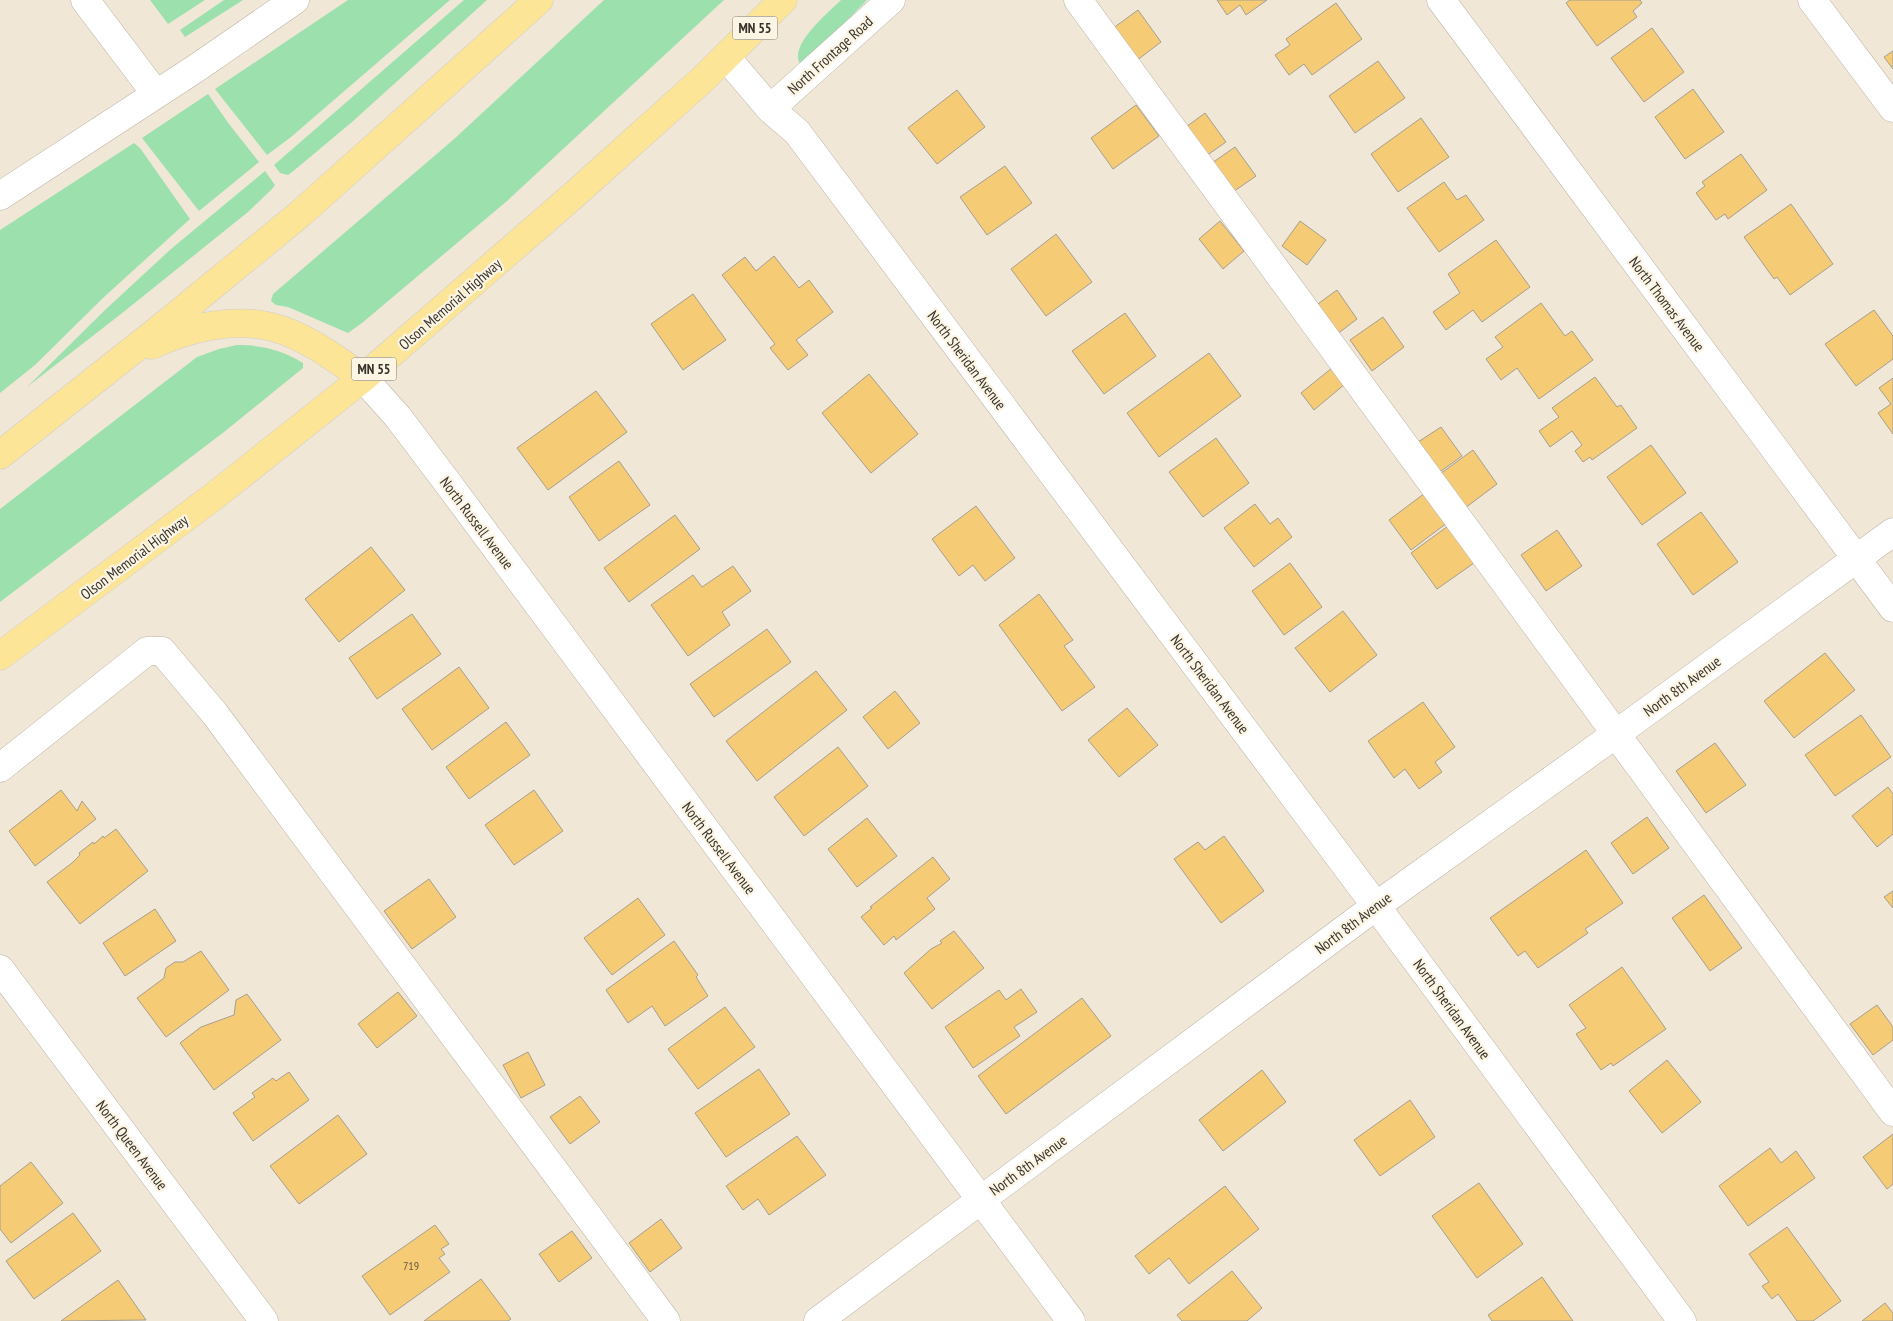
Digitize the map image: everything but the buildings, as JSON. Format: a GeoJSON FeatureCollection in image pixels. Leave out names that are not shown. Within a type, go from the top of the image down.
{"type":"FeatureCollection","features":[{"type":"Feature","properties":{"kind":"main road"},"geometry":{"type":"LineString","coordinates":[[0,455],[124,358],[300,214],[538,0]]}},
{"type":"Feature","properties":{"kind":"main road","name":"Olson Memorial Highway"},"geometry":{"type":"LineString","coordinates":[[0,656],[213,497],[363,378],[575,194],[726,57],[783,0]]}},
{"type":"Feature","properties":{"kind":"main road"},"geometry":{"type":"LineString","coordinates":[[124,358],[176,335],[199,328],[222,324],[254,324],[272,327],[296,336],[327,352],[363,378]]}},
{"type":"Feature","properties":{"kind":"street"},"geometry":{"type":"LineString","coordinates":[[85,0],[156,94]]}},
{"type":"Feature","properties":{"kind":"street"},"geometry":{"type":"LineString","coordinates":[[0,196],[295,0]]}},
{"type":"Feature","properties":{"kind":"street","name":"North Frontage Road"},"geometry":{"type":"LineString","coordinates":[[770,109],[891,0]]}},
{"type":"Feature","properties":{"kind":"street"},"geometry":{"type":"LineString","coordinates":[[1078,0],[1893,1112]]}},
{"type":"Feature","properties":{"kind":"street","name":"North Thomas Avenue"},"geometry":{"type":"LineString","coordinates":[[1442,0],[1893,608]]}},
{"type":"Feature","properties":{"kind":"street"},"geometry":{"type":"LineString","coordinates":[[1812,0],[1893,108]]}},
{"type":"Feature","properties":{"kind":"street","name":"North Sheridan Avenue"},"geometry":{"type":"LineString","coordinates":[[726,57],[770,109],[797,132],[1376,906],[1682,1321]]}},
{"type":"Feature","properties":{"kind":"street","name":"North Russell Avenue"},"geometry":{"type":"LineString","coordinates":[[363,378],[398,417],[1071,1321]]}},
{"type":"Feature","properties":{"kind":"street","name":"North 8th Avenue"},"geometry":{"type":"LineString","coordinates":[[818,1321],[1376,906],[1857,560],[1893,532]]}},
{"type":"Feature","properties":{"kind":"street"},"geometry":{"type":"LineString","coordinates":[[0,768],[147,651],[162,650],[216,714],[666,1321]]}},
{"type":"Feature","properties":{"kind":"street","name":"North Queen Avenue"},"geometry":{"type":"LineString","coordinates":[[0,969],[264,1321]]}},
{"type":"Feature","properties":{"kind":"green space"},"geometry":{"type":"Polygon","coordinates":[[[150,0],[205,0],[168,24],[150,0]]]}},
{"type":"Feature","properties":{"kind":"green space"},"geometry":{"type":"Polygon","coordinates":[[[224,0],[243,0],[185,37],[180,30],[224,0]]]}},
{"type":"Feature","properties":{"kind":"green space"},"geometry":{"type":"Polygon","coordinates":[[[348,0],[450,0],[291,137],[267,155],[215,89],[348,0]]]}},
{"type":"Feature","properties":{"kind":"green space"},"geometry":{"type":"Polygon","coordinates":[[[464,0],[487,0],[352,122],[297,168],[288,175],[280,173],[274,165],[464,0]]]}},
{"type":"Feature","properties":{"kind":"green space"},"geometry":{"type":"Polygon","coordinates":[[[604,0],[724,0],[507,201],[348,333],[288,307],[276,305],[271,301],[273,294],[453,140],[604,0]]]}},
{"type":"Feature","properties":{"kind":"green space"},"geometry":{"type":"Polygon","coordinates":[[[841,0],[867,0],[808,60],[803,64],[799,62],[798,54],[801,46],[812,28],[841,0]]]}},
{"type":"Feature","properties":{"kind":"green space"},"geometry":{"type":"Polygon","coordinates":[[[208,94],[259,162],[199,211],[142,138],[208,94]]]}},
{"type":"Feature","properties":{"kind":"green space"},"geometry":{"type":"Polygon","coordinates":[[[134,143],[140,148],[190,219],[104,297],[35,365],[0,393],[0,230],[134,143]]]}},
{"type":"Feature","properties":{"kind":"green space"},"geometry":{"type":"Polygon","coordinates":[[[265,171],[275,185],[248,212],[27,387],[105,310],[171,249],[265,171]]]}},
{"type":"Feature","properties":{"kind":"green space"},"geometry":{"type":"Polygon","coordinates":[[[237,345],[263,347],[279,352],[303,363],[303,368],[224,432],[0,602],[0,509],[197,357],[237,345]]]}}]}
